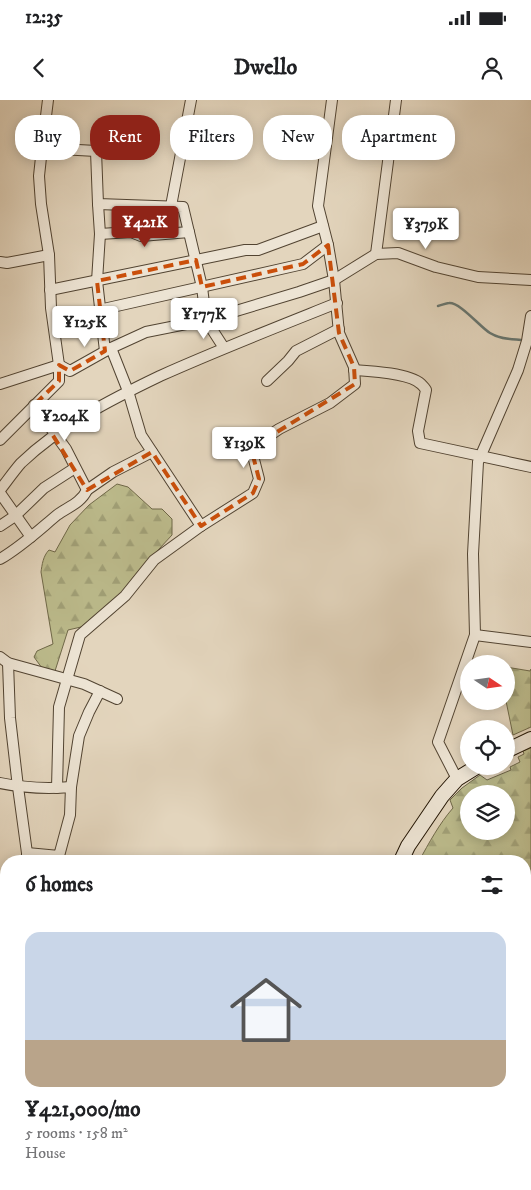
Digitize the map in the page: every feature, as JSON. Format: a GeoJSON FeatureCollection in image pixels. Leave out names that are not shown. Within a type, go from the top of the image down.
{"type":"FeatureCollection","features":[{"type":"Feature","properties":{"kind":"street"},"geometry":{"type":"LineString","coordinates":[[46,115],[48,100]]}},
{"type":"Feature","properties":{"kind":"street"},"geometry":{"type":"LineString","coordinates":[[171,206],[191,100]]}},
{"type":"Feature","properties":{"kind":"street"},"geometry":{"type":"LineString","coordinates":[[57,788],[59,708],[80,635],[125,596],[154,560],[201,526],[253,493],[260,479],[251,448],[279,429],[330,403],[355,384],[354,367],[339,333],[334,280],[328,245],[318,206],[332,100]]}},
{"type":"Feature","properties":{"kind":"street"},"geometry":{"type":"LineString","coordinates":[[376,254],[396,100]]}},
{"type":"Feature","properties":{"kind":"street"},"geometry":{"type":"LineString","coordinates":[[80,150],[96,151],[100,234],[97,281],[99,310],[108,350],[128,392],[141,435],[201,526]]}},
{"type":"Feature","properties":{"kind":"street"},"geometry":{"type":"LineString","coordinates":[[0,440],[59,381],[60,365],[51,308],[49,255],[41,204],[39,176],[41,160]]}},
{"type":"Feature","properties":{"kind":"street"},"geometry":{"type":"LineString","coordinates":[[98,204],[183,207],[202,287],[206,320],[224,348]]}},
{"type":"Feature","properties":{"kind":"street"},"geometry":{"type":"LineString","coordinates":[[50,290],[245,250],[258,250],[323,226]]}},
{"type":"Feature","properties":{"kind":"street"},"geometry":{"type":"LineString","coordinates":[[100,234],[131,232],[141,236],[189,232]]}},
{"type":"Feature","properties":{"kind":"street"},"geometry":{"type":"LineString","coordinates":[[99,310],[303,264],[328,245]]}},
{"type":"Feature","properties":{"kind":"street"},"geometry":{"type":"LineString","coordinates":[[0,384],[60,365],[70,371],[146,332],[206,320],[334,280],[376,254],[398,253],[436,267],[478,278],[531,280]]}},
{"type":"Feature","properties":{"kind":"street"},"geometry":{"type":"LineString","coordinates":[[0,262],[6,263],[49,255]]}},
{"type":"Feature","properties":{"kind":"street"},"geometry":{"type":"LineString","coordinates":[[31,536],[15,516],[0,492],[20,465],[55,434],[89,412],[128,392],[224,348],[337,303]]}},
{"type":"Feature","properties":{"kind":"street"},"geometry":{"type":"LineString","coordinates":[[457,779],[438,742],[475,635],[472,554],[478,462],[518,370],[527,341],[531,316]]}},
{"type":"Feature","properties":{"kind":"street"},"geometry":{"type":"LineString","coordinates":[[267,381],[296,351],[339,329]]}},
{"type":"Feature","properties":{"kind":"street"},"geometry":{"type":"LineString","coordinates":[[354,370],[381,372],[403,376],[420,382],[426,390],[418,431],[420,443],[531,467]]}},
{"type":"Feature","properties":{"kind":"street"},"geometry":{"type":"LineString","coordinates":[[34,405],[66,450],[86,490]]}},
{"type":"Feature","properties":{"kind":"street"},"geometry":{"type":"LineString","coordinates":[[0,559],[10,554],[59,514],[73,506],[84,495],[86,490],[113,472],[152,452]]}},
{"type":"Feature","properties":{"kind":"street"},"geometry":{"type":"LineString","coordinates":[[0,526],[15,516],[44,488],[75,468]]}},
{"type":"Feature","properties":{"kind":"street"},"geometry":{"type":"LineString","coordinates":[[475,635],[531,642]]}},
{"type":"Feature","properties":{"kind":"street"},"geometry":{"type":"LineString","coordinates":[[27,855],[4,660],[84,684],[117,699]]}},
{"type":"Feature","properties":{"kind":"street"},"geometry":{"type":"LineString","coordinates":[[59,855],[70,815],[71,787],[79,736],[100,691]]}},
{"type":"Feature","properties":{"kind":"street"},"geometry":{"type":"LineString","coordinates":[[515,747],[531,739]]}},
{"type":"Feature","properties":{"kind":"street"},"geometry":{"type":"LineString","coordinates":[[403,855],[442,796],[457,779],[463,775]]}},
{"type":"Feature","properties":{"kind":"street"},"geometry":{"type":"LineString","coordinates":[[0,783],[18,787],[71,787]]}},
{"type":"Feature","properties":{"kind":"highlighted area"},"geometry":{"type":"Polygon","coordinates":[[[328,245],[339,333],[354,367],[355,384],[251,448],[259,479],[253,493],[201,526],[152,452],[87,490],[34,405],[59,381],[59,365],[70,371],[105,351],[97,281],[196,260],[202,287],[303,264],[328,245]]]}},
{"type":"Feature","properties":{"kind":"green space"},"geometry":{"type":"Polygon","coordinates":[[[117,484],[128,487],[152,509],[162,509],[172,519],[172,535],[135,575],[122,595],[81,627],[68,630],[55,671],[42,668],[34,657],[37,651],[53,644],[41,572],[44,558],[49,550],[55,552],[70,525],[89,505],[117,484]]]}},
{"type":"Feature","properties":{"kind":"green space"},"geometry":{"type":"Polygon","coordinates":[[[515,668],[530,671],[531,669],[531,727],[515,734],[515,720],[510,720],[508,710],[515,710],[515,668]]]}},
{"type":"Feature","properties":{"kind":"green space"},"geometry":{"type":"Polygon","coordinates":[[[531,748],[531,855],[423,855],[453,808],[450,800],[460,790],[460,840],[515,840],[515,785],[466,785],[480,775],[487,780],[499,775],[515,775],[515,764],[520,762],[518,757],[524,754],[523,751],[531,748]]]}},
{"type":"Feature","properties":{"kind":"waterway"},"geometry":{"type":"LineString","coordinates":[[438,306],[448,303],[459,306],[494,335],[521,340]]}}]}
